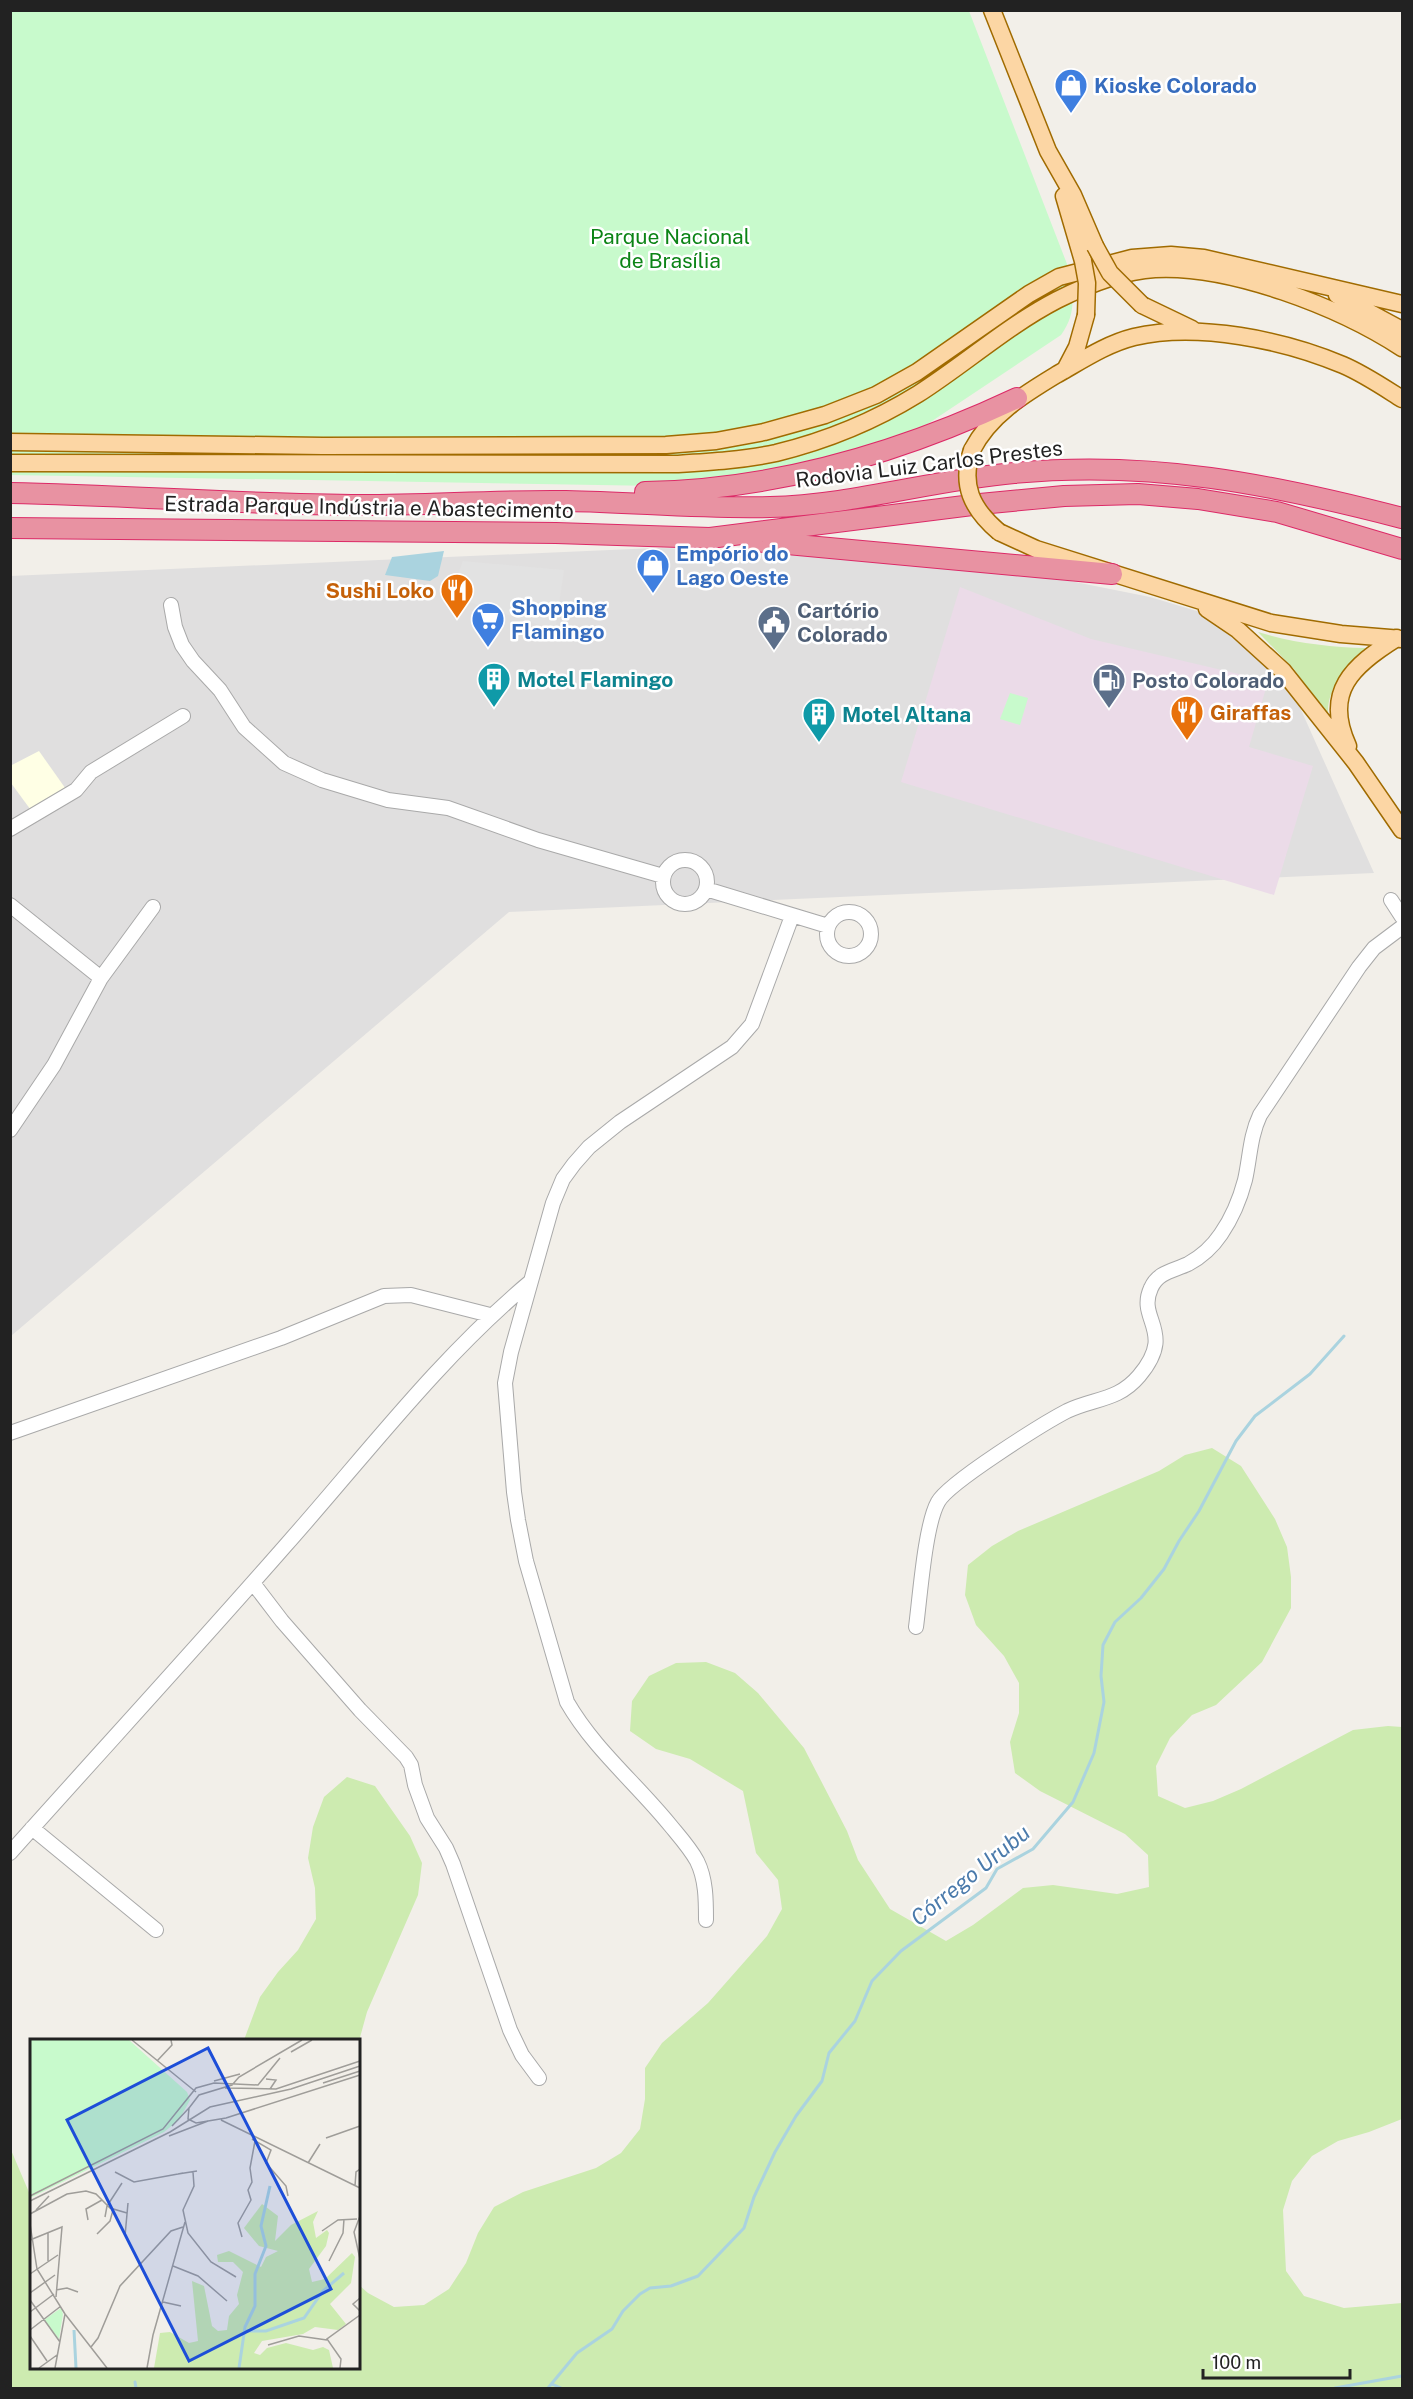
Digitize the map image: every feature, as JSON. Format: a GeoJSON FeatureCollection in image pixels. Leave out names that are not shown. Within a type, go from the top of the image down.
{"type":"FeatureCollection","features":[{"type":"Feature","properties":{"kind":"highway"},"geometry":{"type":"LineString","coordinates":[[565,501],[628,492],[724,488],[793,475],[921,439],[1017,398]]}},
{"type":"Feature","properties":{"kind":"highway","name":"Rodovia Luiz Carlos Prestes"},"geometry":{"type":"LineString","coordinates":[[565,501],[773,507],[867,497],[1009,473],[1061,469],[1131,469],[1186,473],[1261,486],[1402,518]]}},
{"type":"Feature","properties":{"kind":"highway","name":"Estrada Parque Indústria e Abastecimento"},"geometry":{"type":"LineString","coordinates":[[10,494],[362,505],[565,501]]}},
{"type":"Feature","properties":{"kind":"highway"},"geometry":{"type":"LineString","coordinates":[[727,537],[980,504],[1064,496],[1138,494],[1198,499],[1277,512],[1402,549]]}},
{"type":"Feature","properties":{"kind":"highway","name":"Estrada Parque Indústria e Abastecimento"},"geometry":{"type":"LineString","coordinates":[[10,528],[556,533],[727,537]]}},
{"type":"Feature","properties":{"kind":"highway"},"geometry":{"type":"LineString","coordinates":[[727,537],[819,548],[1112,574]]}},
{"type":"Feature","properties":{"kind":"main road"},"geometry":{"type":"LineString","coordinates":[[992,10],[1048,151],[1073,195],[1087,245],[1086,315],[1077,347],[1065,370]]}},
{"type":"Feature","properties":{"kind":"main road"},"geometry":{"type":"LineString","coordinates":[[1087,245],[1110,273],[1142,305],[1196,330]]}},
{"type":"Feature","properties":{"kind":"main road"},"geometry":{"type":"LineString","coordinates":[[10,442],[323,446],[666,445],[716,441],[764,432],[825,415],[876,395],[917,372],[1029,294],[1059,277],[1132,258],[1171,255],[1204,258],[1402,304]]}},
{"type":"Feature","properties":{"kind":"main road"},"geometry":{"type":"LineString","coordinates":[[10,463],[677,465],[728,461],[776,453],[825,438],[873,418],[917,394],[1058,299],[1120,274],[1156,269],[1216,274],[1311,301],[1402,348]]}},
{"type":"Feature","properties":{"kind":"main road"},"geometry":{"type":"LineString","coordinates":[[1319,285],[1402,330]]}},
{"type":"Feature","properties":{"kind":"main road"},"geometry":{"type":"LineString","coordinates":[[1400,638],[1341,634],[1270,623],[1036,549],[1001,529],[978,512],[970,493],[967,471],[985,429],[1017,398],[1111,345],[1153,333],[1196,330],[1259,341],[1321,357],[1401,389]]}},
{"type":"Feature","properties":{"kind":"main road"},"geometry":{"type":"LineString","coordinates":[[975,449],[993,429],[1025,404],[1119,350],[1139,342],[1163,338],[1259,341]]}},
{"type":"Feature","properties":{"kind":"main road"},"geometry":{"type":"LineString","coordinates":[[1192,598],[1238,630],[1270,658],[1356,764],[1402,830]]}},
{"type":"Feature","properties":{"kind":"main road"},"geometry":{"type":"LineString","coordinates":[[1356,764],[1341,730],[1338,714],[1342,689],[1369,655],[1400,638]]}},
{"type":"Feature","properties":{"kind":"street"},"geometry":{"type":"LineString","coordinates":[[171,604],[175,627],[182,645],[193,661],[220,690],[244,727],[284,763],[322,780],[388,800],[448,808],[538,840],[663,876]]}},
{"type":"Feature","properties":{"kind":"street"},"geometry":{"type":"LineString","coordinates":[[10,829],[76,790],[91,772],[183,716]]}},
{"type":"Feature","properties":{"kind":"street"},"geometry":{"type":"LineString","coordinates":[[691,860],[705,872],[706,889],[702,897],[695,902],[678,904],[664,893],[663,876],[674,862],[691,860]]}},
{"type":"Feature","properties":{"kind":"street"},"geometry":{"type":"LineString","coordinates":[[706,889],[828,926]]}},
{"type":"Feature","properties":{"kind":"street"},"geometry":{"type":"LineString","coordinates":[[1397,902],[1402,917]]}},
{"type":"Feature","properties":{"kind":"street"},"geometry":{"type":"LineString","coordinates":[[10,905],[101,978]]}},
{"type":"Feature","properties":{"kind":"street"},"geometry":{"type":"LineString","coordinates":[[10,1130],[54,1065],[101,978],[153,907]]}},
{"type":"Feature","properties":{"kind":"street"},"geometry":{"type":"LineString","coordinates":[[706,1920],[706,1895],[698,1862],[655,1806],[603,1752],[579,1722],[567,1702],[559,1680],[526,1561],[518,1520],[506,1403],[507,1371],[553,1203],[563,1179],[589,1147],[620,1122],[732,1047],[742,1037],[752,1024],[792,916]]}},
{"type":"Feature","properties":{"kind":"street"},"geometry":{"type":"LineString","coordinates":[[916,1627],[928,1537],[938,1502],[956,1484],[1052,1420],[1070,1410],[1120,1393],[1139,1376],[1155,1350],[1157,1340],[1148,1299],[1154,1282],[1165,1273],[1199,1257],[1221,1234],[1235,1208],[1245,1180],[1253,1130],[1260,1115],[1374,948],[1402,927]]}},
{"type":"Feature","properties":{"kind":"street"},"geometry":{"type":"LineString","coordinates":[[10,1853],[253,1583],[404,1408],[490,1316],[530,1282]]}},
{"type":"Feature","properties":{"kind":"street"},"geometry":{"type":"LineString","coordinates":[[10,1433],[281,1338],[384,1296],[411,1295],[490,1316]]}},
{"type":"Feature","properties":{"kind":"street"},"geometry":{"type":"LineString","coordinates":[[253,1583],[282,1621],[360,1710],[392,1741],[411,1766],[427,1818],[453,1864],[506,2019],[522,2055],[539,2078]]}},
{"type":"Feature","properties":{"kind":"street"},"geometry":{"type":"LineString","coordinates":[[32,1828],[156,1930]]}},
{"type":"Feature","properties":{"kind":"shaded area"},"geometry":{"type":"Polygon","coordinates":[[[655,548],[810,551],[1070,581],[1150,597],[1200,612],[1289,683],[1374,873],[509,912],[11,1336],[10,576],[655,548]]]}},
{"type":"Feature","properties":{"kind":"shaded area"},"geometry":{"type":"Polygon","coordinates":[[[463,561],[564,570],[555,630],[450,596],[463,561]]]}},
{"type":"Feature","properties":{"kind":"shaded area"},"geometry":{"type":"Polygon","coordinates":[[[960,587],[1091,639],[1268,681],[1249,747],[1313,766],[1274,895],[901,782],[960,587]]]}},
{"type":"Feature","properties":{"kind":"shaded area"},"geometry":{"type":"Polygon","coordinates":[[[39,751],[68,792],[33,813],[11,783],[10,766],[39,751]]]}},
{"type":"Feature","properties":{"kind":"green space","name":"Parque Nacional de Brasília"},"geometry":{"type":"Polygon","coordinates":[[[11,11],[969,11],[1067,264],[1073,301],[1070,318],[1061,335],[890,449],[823,478],[718,487],[11,475],[11,11]]]}},
{"type":"Feature","properties":{"kind":"green space"},"geometry":{"type":"Polygon","coordinates":[[[1258,632],[1312,644],[1366,648],[1351,662],[1338,680],[1329,700],[1329,720],[1294,669],[1258,632]]]}},
{"type":"Feature","properties":{"kind":"green space"},"geometry":{"type":"Polygon","coordinates":[[[1010,693],[1028,698],[1020,725],[1000,719],[1010,693]]]}},
{"type":"Feature","properties":{"kind":"green space"},"geometry":{"type":"Polygon","coordinates":[[[1212,1448],[1241,1466],[1275,1519],[1287,1547],[1291,1577],[1291,1608],[1262,1662],[1216,1705],[1192,1715],[1170,1738],[1156,1766],[1158,1796],[1185,1808],[1213,1801],[1241,1789],[1353,1730],[1388,1726],[1402,1727],[1402,2119],[1338,2141],[1312,2156],[1292,2181],[1283,2210],[1286,2271],[1304,2296],[1344,2308],[1402,2303],[1402,2388],[11,2388],[11,2150],[30,2195],[30,2369],[360,2369],[360,2286],[368,2293],[394,2307],[424,2305],[449,2289],[466,2263],[478,2233],[494,2207],[523,2192],[596,2168],[621,2153],[640,2129],[645,2099],[645,2068],[662,2043],[708,2003],[767,1936],[782,1909],[778,1880],[756,1853],[743,1791],[690,1759],[656,1749],[630,1731],[632,1701],[649,1676],[676,1663],[706,1662],[735,1673],[758,1693],[804,1748],[847,1831],[858,1860],[890,1909],[946,1941],[973,1925],[1023,1888],[1053,1885],[1117,1894],[1149,1887],[1148,1855],[1125,1834],[1040,1791],[1015,1773],[1010,1742],[1019,1713],[1019,1683],[1004,1656],[976,1625],[965,1595],[968,1565],[992,1546],[1018,1531],[1159,1471],[1185,1455],[1212,1448]]]}},
{"type":"Feature","properties":{"kind":"green space"},"geometry":{"type":"Polygon","coordinates":[[[347,1777],[375,1786],[410,1836],[422,1863],[418,1895],[367,2012],[360,2039],[244,2039],[260,1997],[298,1950],[316,1919],[315,1888],[308,1858],[313,1827],[324,1797],[347,1777]]]}},
{"type":"Feature","properties":{"kind":"water"},"geometry":{"type":"Polygon","coordinates":[[[444,551],[438,576],[430,581],[385,575],[392,557],[444,551]]]}},
{"type":"Feature","properties":{"kind":"waterway","name":"Córrego Urubu"},"geometry":{"type":"LineString","coordinates":[[548,2388],[577,2353],[612,2329],[623,2311],[640,2294],[650,2288],[671,2286],[698,2276],[744,2228],[754,2197],[775,2152],[796,2116],[822,2081],[829,2053],[855,2021],[872,1981],[901,1951],[986,1888],[997,1869],[1033,1849],[1073,1802],[1094,1753],[1104,1702],[1101,1676],[1103,1645],[1115,1622],[1141,1598],[1164,1569],[1199,1511],[1236,1441],[1255,1416],[1310,1374],[1344,1336]]}},
{"type":"Feature","properties":{"kind":"waterway"},"geometry":{"type":"LineString","coordinates":[[1335,2388],[1402,2376]]}},
{"type":"Feature","properties":{"kind":"waterway","name":"Córrego Urubu"},"geometry":{"type":"LineString","coordinates":[[135,2382],[136,2388]]}},
{"type":"Feature","properties":{"kind":"waterway"},"geometry":{"type":"LineString","coordinates":[[552,2384],[561,2388]]}},
{"type":"Feature","properties":{"kind":"place","name":"Kioske Colorado"},"geometry":{"type":"Point","coordinates":[1071,114]}},
{"type":"Feature","properties":{"kind":"place","name":"Empório do Lago Oeste"},"geometry":{"type":"Point","coordinates":[653,594]}},
{"type":"Feature","properties":{"kind":"place","name":"Sushi Loko"},"geometry":{"type":"Point","coordinates":[457,619]}},
{"type":"Feature","properties":{"kind":"place","name":"Shopping Flamingo"},"geometry":{"type":"Point","coordinates":[488,648]}},
{"type":"Feature","properties":{"kind":"place","name":"Cartório Colorado"},"geometry":{"type":"Point","coordinates":[774,651]}},
{"type":"Feature","properties":{"kind":"place","name":"Motel Flamingo"},"geometry":{"type":"Point","coordinates":[494,708]}},
{"type":"Feature","properties":{"kind":"place","name":"Posto Colorado"},"geometry":{"type":"Point","coordinates":[1109,709]}},
{"type":"Feature","properties":{"kind":"place","name":"Giraffas"},"geometry":{"type":"Point","coordinates":[1187,741]}},
{"type":"Feature","properties":{"kind":"place","name":"Motel Altana"},"geometry":{"type":"Point","coordinates":[819,743]}}]}
